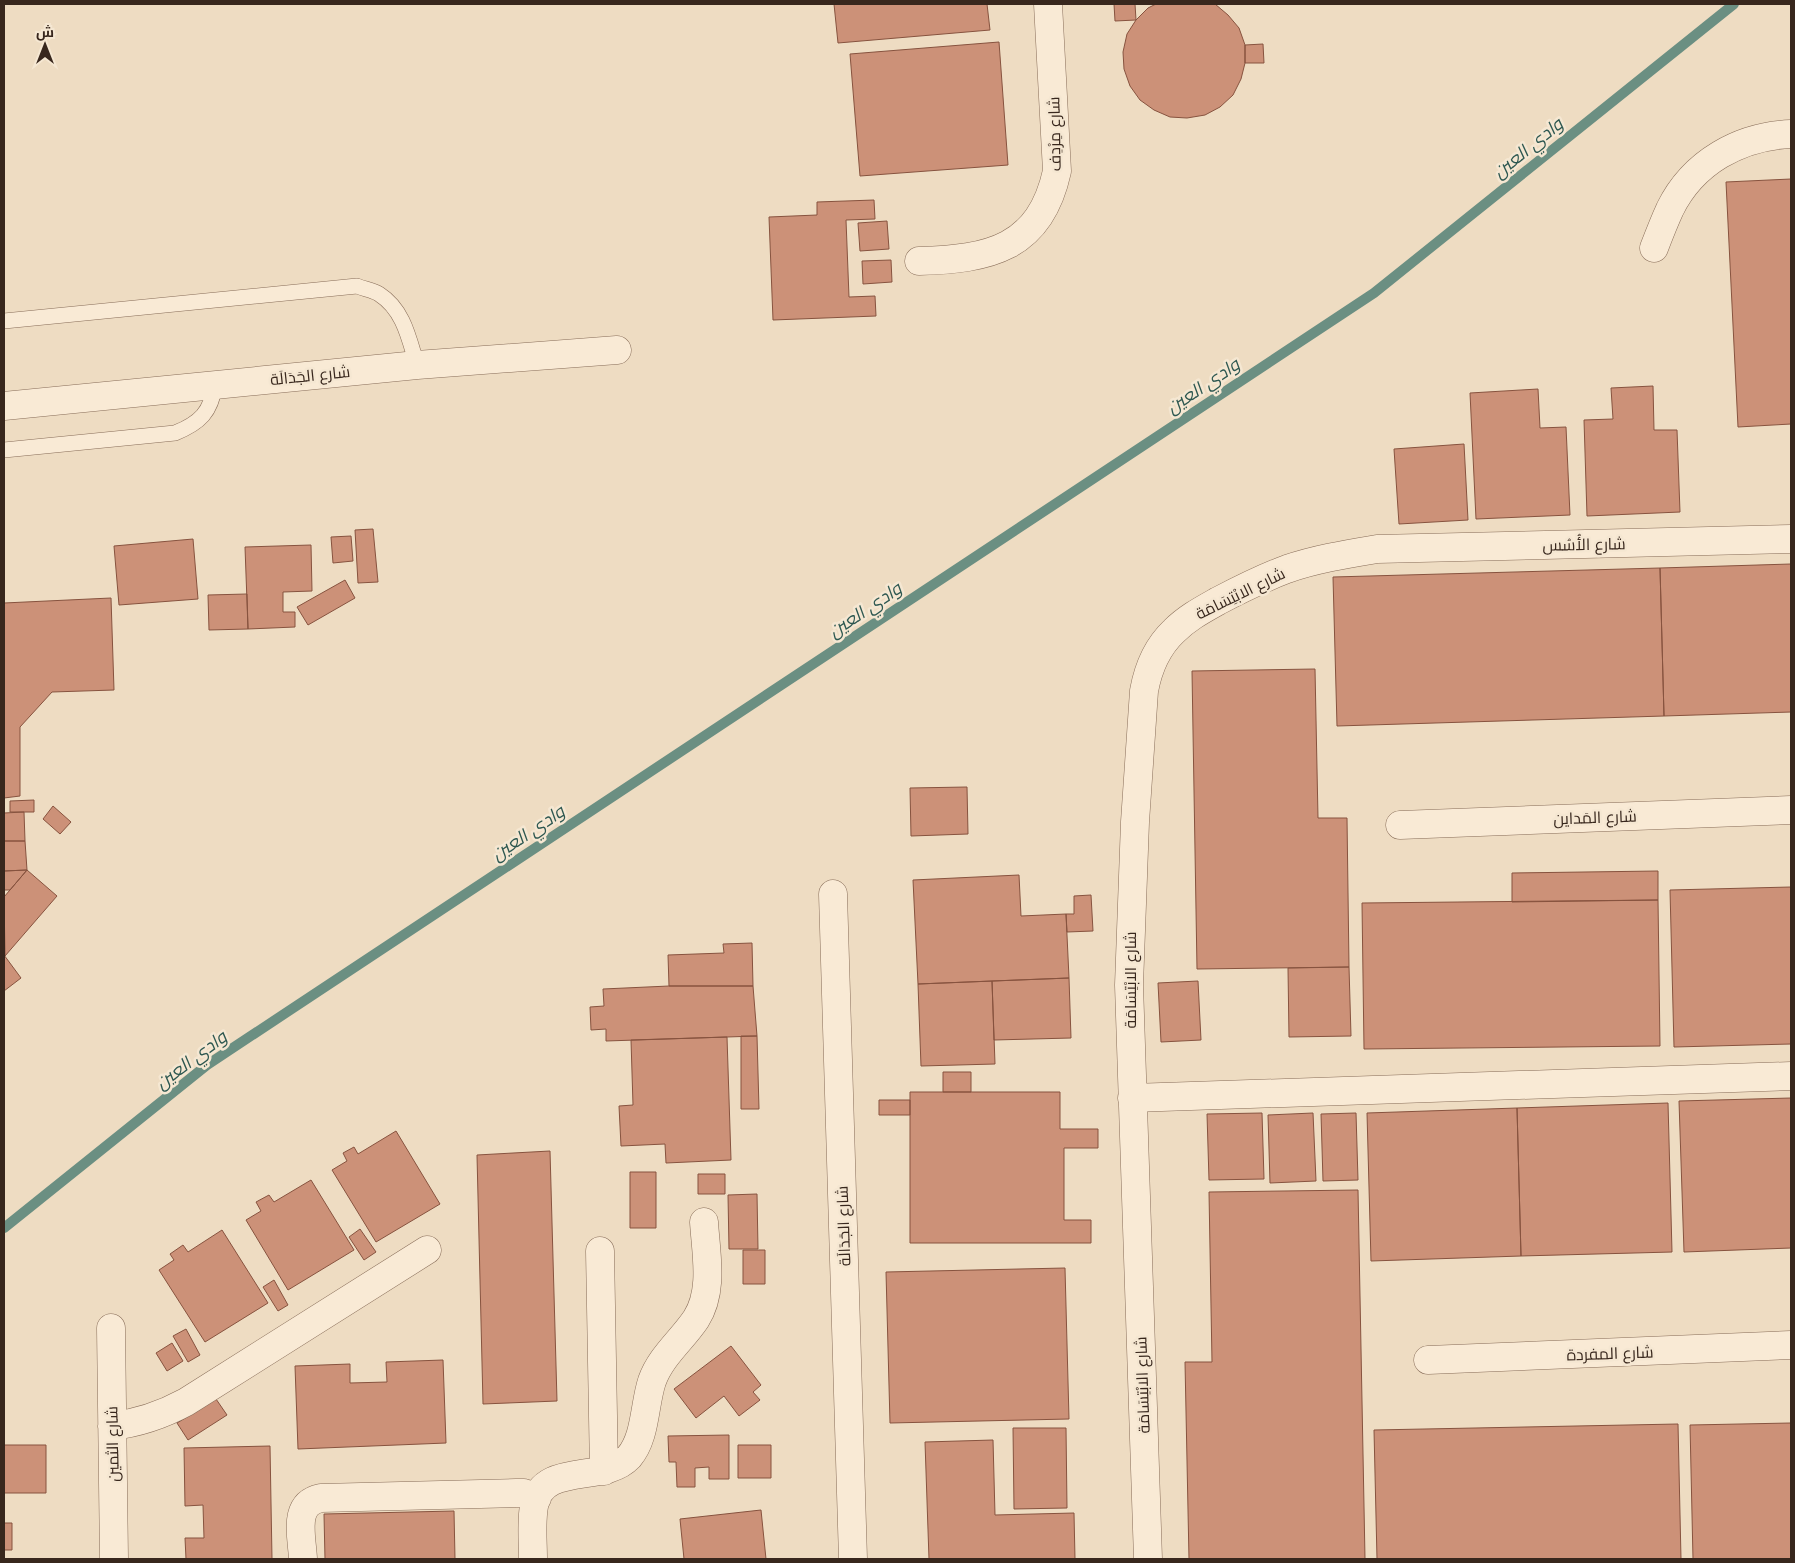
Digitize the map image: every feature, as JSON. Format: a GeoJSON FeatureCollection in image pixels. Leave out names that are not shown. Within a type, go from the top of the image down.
{"type":"FeatureCollection","features":[{"type":"Feature","properties":{"kind":"street","name":"شارع مِرْدِف"},"geometry":{"type":"LineString","coordinates":[[918,261],[975,257],[996,251],[1031,227],[1043,210],[1052,191],[1057,170],[1048,4]]}},
{"type":"Feature","properties":{"kind":"street"},"geometry":{"type":"LineString","coordinates":[[1654,248],[1671,208],[1684,186],[1707,163],[1727,150],[1755,139],[1791,134]]}},
{"type":"Feature","properties":{"kind":"street","name":"شارع الجَدَالَة"},"geometry":{"type":"LineString","coordinates":[[4,406],[417,365],[616,350]]}},
{"type":"Feature","properties":{"kind":"street","name":"شارع الأُسُس"},"geometry":{"type":"LineString","coordinates":[[1377,549],[1791,540]]}},
{"type":"Feature","properties":{"kind":"street","name":"شارع الابْتِسَامَة"},"geometry":{"type":"LineString","coordinates":[[1148,1559],[1129,984],[1131,894],[1144,691],[1147,676],[1160,647],[1173,631],[1188,618],[1246,586],[1289,569],[1332,557],[1377,549]]}},
{"type":"Feature","properties":{"kind":"street","name":"شارع المَداين"},"geometry":{"type":"LineString","coordinates":[[1400,825],[1791,810]]}},
{"type":"Feature","properties":{"kind":"street","name":"شارع الجَدَالَة"},"geometry":{"type":"LineString","coordinates":[[833,894],[853,1559]]}},
{"type":"Feature","properties":{"kind":"street"},"geometry":{"type":"LineString","coordinates":[[1132,1098],[1791,1076]]}},
{"type":"Feature","properties":{"kind":"street"},"geometry":{"type":"LineString","coordinates":[[533,1559],[533,1512],[537,1498],[544,1487],[560,1477],[604,1471],[618,1466],[628,1458],[635,1448],[656,1371],[695,1320],[702,1307],[707,1282],[704,1222]]}},
{"type":"Feature","properties":{"kind":"street"},"geometry":{"type":"LineString","coordinates":[[112,1426],[132,1424],[152,1418],[186,1402],[427,1250]]}},
{"type":"Feature","properties":{"kind":"street"},"geometry":{"type":"LineString","coordinates":[[600,1251],[604,1471]]}},
{"type":"Feature","properties":{"kind":"street","name":"شارع الثمين"},"geometry":{"type":"LineString","coordinates":[[111,1328],[114,1559]]}},
{"type":"Feature","properties":{"kind":"street","name":"شارع المفردة"},"geometry":{"type":"LineString","coordinates":[[1428,1360],[1791,1345]]}},
{"type":"Feature","properties":{"kind":"street"},"geometry":{"type":"LineString","coordinates":[[303,1559],[301,1516],[307,1505],[314,1500],[322,1498],[516,1493],[537,1498]]}},
{"type":"Feature","properties":{"kind":"lane"},"geometry":{"type":"LineString","coordinates":[[4,321],[358,286],[379,294],[396,308],[406,329],[417,365]]}},
{"type":"Feature","properties":{"kind":"lane"},"geometry":{"type":"LineString","coordinates":[[4,450],[175,433],[198,421],[207,411],[213,400],[215,385]]}},
{"type":"Feature","properties":{"kind":"building"},"geometry":{"type":"Polygon","coordinates":[[[834,4],[987,4],[990,30],[838,43],[834,4]]]}},
{"type":"Feature","properties":{"kind":"building"},"geometry":{"type":"Polygon","coordinates":[[[1114,4],[1135,4],[1136,20],[1115,21],[1114,4]]]}},
{"type":"Feature","properties":{"kind":"building"},"geometry":{"type":"Polygon","coordinates":[[[1156,4],[1215,4],[1239,28],[1245,45],[1245,63],[1241,79],[1233,95],[1220,107],[1205,115],[1187,118],[1170,117],[1154,110],[1140,100],[1130,86],[1124,69],[1123,52],[1127,34],[1136,20],[1148,8],[1156,4]]]}},
{"type":"Feature","properties":{"kind":"building"},"geometry":{"type":"Polygon","coordinates":[[[999,42],[1008,165],[860,176],[850,54],[999,42]]]}},
{"type":"Feature","properties":{"kind":"building"},"geometry":{"type":"Polygon","coordinates":[[[1263,44],[1264,63],[1245,63],[1245,45],[1263,44]]]}},
{"type":"Feature","properties":{"kind":"building"},"geometry":{"type":"Polygon","coordinates":[[[1791,179],[1791,424],[1738,427],[1726,182],[1791,179]]]}},
{"type":"Feature","properties":{"kind":"building"},"geometry":{"type":"Polygon","coordinates":[[[874,200],[875,219],[846,220],[849,297],[875,296],[876,316],[773,320],[769,217],[817,215],[817,202],[874,200]]]}},
{"type":"Feature","properties":{"kind":"building"},"geometry":{"type":"Polygon","coordinates":[[[887,221],[889,249],[860,251],[858,223],[887,221]]]}},
{"type":"Feature","properties":{"kind":"building"},"geometry":{"type":"Polygon","coordinates":[[[891,260],[892,282],[863,284],[862,261],[891,260]]]}},
{"type":"Feature","properties":{"kind":"building"},"geometry":{"type":"Polygon","coordinates":[[[1653,386],[1654,430],[1677,430],[1680,512],[1587,516],[1584,420],[1613,419],[1611,388],[1653,386]]]}},
{"type":"Feature","properties":{"kind":"building"},"geometry":{"type":"Polygon","coordinates":[[[1538,389],[1540,428],[1566,427],[1570,515],[1476,519],[1470,393],[1538,389]]]}},
{"type":"Feature","properties":{"kind":"building"},"geometry":{"type":"Polygon","coordinates":[[[1464,444],[1468,520],[1399,524],[1394,449],[1464,444]]]}},
{"type":"Feature","properties":{"kind":"building"},"geometry":{"type":"Polygon","coordinates":[[[373,529],[378,582],[358,583],[355,530],[373,529]]]}},
{"type":"Feature","properties":{"kind":"building"},"geometry":{"type":"Polygon","coordinates":[[[351,536],[353,561],[333,563],[331,537],[351,536]]]}},
{"type":"Feature","properties":{"kind":"building"},"geometry":{"type":"Polygon","coordinates":[[[193,539],[198,599],[119,605],[114,546],[193,539]]]}},
{"type":"Feature","properties":{"kind":"building"},"geometry":{"type":"Polygon","coordinates":[[[311,545],[312,591],[283,592],[283,612],[295,612],[295,627],[248,629],[245,547],[311,545]]]}},
{"type":"Feature","properties":{"kind":"building"},"geometry":{"type":"Polygon","coordinates":[[[1791,564],[1791,712],[1664,716],[1660,568],[1791,564]]]}},
{"type":"Feature","properties":{"kind":"building"},"geometry":{"type":"Polygon","coordinates":[[[1660,568],[1664,716],[1337,726],[1333,577],[1660,568]]]}},
{"type":"Feature","properties":{"kind":"building"},"geometry":{"type":"Polygon","coordinates":[[[345,580],[355,598],[308,625],[297,607],[345,580]]]}},
{"type":"Feature","properties":{"kind":"building"},"geometry":{"type":"Polygon","coordinates":[[[247,594],[248,629],[209,630],[208,595],[247,594]]]}},
{"type":"Feature","properties":{"kind":"building"},"geometry":{"type":"Polygon","coordinates":[[[111,598],[114,690],[52,692],[20,727],[20,796],[4,798],[4,603],[111,598]]]}},
{"type":"Feature","properties":{"kind":"building"},"geometry":{"type":"Polygon","coordinates":[[[1315,669],[1318,818],[1347,818],[1349,967],[1197,969],[1192,671],[1315,669]]]}},
{"type":"Feature","properties":{"kind":"building"},"geometry":{"type":"Polygon","coordinates":[[[967,787],[968,834],[911,836],[910,788],[967,787]]]}},
{"type":"Feature","properties":{"kind":"building"},"geometry":{"type":"Polygon","coordinates":[[[34,800],[34,812],[10,812],[10,801],[34,800]]]}},
{"type":"Feature","properties":{"kind":"building"},"geometry":{"type":"Polygon","coordinates":[[[53,806],[71,822],[60,834],[43,819],[53,806]]]}},
{"type":"Feature","properties":{"kind":"building"},"geometry":{"type":"Polygon","coordinates":[[[24,812],[25,841],[4,841],[4,813],[24,812]]]}},
{"type":"Feature","properties":{"kind":"building"},"geometry":{"type":"Polygon","coordinates":[[[4,841],[25,841],[27,870],[4,871],[4,841]]]}},
{"type":"Feature","properties":{"kind":"building"},"geometry":{"type":"Polygon","coordinates":[[[27,870],[10,890],[4,890],[4,871],[27,870]]]}},
{"type":"Feature","properties":{"kind":"building"},"geometry":{"type":"Polygon","coordinates":[[[27,870],[57,896],[5,956],[4,897],[27,870]]]}},
{"type":"Feature","properties":{"kind":"building"},"geometry":{"type":"Polygon","coordinates":[[[1658,871],[1658,900],[1512,902],[1512,873],[1658,871]]]}},
{"type":"Feature","properties":{"kind":"building"},"geometry":{"type":"Polygon","coordinates":[[[1019,875],[1021,916],[1066,914],[1069,978],[918,984],[913,880],[1019,875]]]}},
{"type":"Feature","properties":{"kind":"building"},"geometry":{"type":"Polygon","coordinates":[[[1791,887],[1791,1044],[1674,1047],[1670,890],[1791,887]]]}},
{"type":"Feature","properties":{"kind":"building"},"geometry":{"type":"Polygon","coordinates":[[[1091,895],[1093,931],[1067,932],[1066,914],[1074,914],[1074,896],[1091,895]]]}},
{"type":"Feature","properties":{"kind":"building"},"geometry":{"type":"Polygon","coordinates":[[[1658,900],[1660,1046],[1364,1049],[1362,903],[1658,900]]]}},
{"type":"Feature","properties":{"kind":"building"},"geometry":{"type":"Polygon","coordinates":[[[752,943],[753,986],[669,986],[668,955],[724,953],[723,944],[752,943]]]}},
{"type":"Feature","properties":{"kind":"building"},"geometry":{"type":"Polygon","coordinates":[[[4,955],[21,978],[4,991],[4,955]]]}},
{"type":"Feature","properties":{"kind":"building"},"geometry":{"type":"Polygon","coordinates":[[[1349,967],[1351,1036],[1289,1037],[1288,968],[1349,967]]]}},
{"type":"Feature","properties":{"kind":"building"},"geometry":{"type":"Polygon","coordinates":[[[1069,978],[1071,1038],[994,1040],[992,981],[1069,978]]]}},
{"type":"Feature","properties":{"kind":"building"},"geometry":{"type":"Polygon","coordinates":[[[992,981],[995,1064],[921,1066],[918,984],[992,981]]]}},
{"type":"Feature","properties":{"kind":"building"},"geometry":{"type":"Polygon","coordinates":[[[1198,981],[1201,1040],[1161,1042],[1158,983],[1198,981]]]}},
{"type":"Feature","properties":{"kind":"building"},"geometry":{"type":"Polygon","coordinates":[[[669,986],[753,986],[757,1036],[606,1041],[606,1029],[591,1030],[590,1007],[604,1006],[603,989],[669,986]]]}},
{"type":"Feature","properties":{"kind":"building"},"geometry":{"type":"Polygon","coordinates":[[[741,1036],[757,1036],[759,1109],[741,1109],[741,1036]]]}},
{"type":"Feature","properties":{"kind":"building"},"geometry":{"type":"Polygon","coordinates":[[[727,1037],[731,1160],[666,1163],[665,1144],[621,1146],[619,1106],[633,1105],[631,1040],[727,1037]]]}},
{"type":"Feature","properties":{"kind":"building"},"geometry":{"type":"Polygon","coordinates":[[[943,1072],[971,1072],[971,1092],[943,1092],[943,1072]]]}},
{"type":"Feature","properties":{"kind":"building"},"geometry":{"type":"Polygon","coordinates":[[[910,1092],[1060,1092],[1060,1129],[1098,1129],[1098,1148],[1064,1148],[1064,1220],[1091,1220],[1091,1243],[910,1243],[910,1092]]]}},
{"type":"Feature","properties":{"kind":"building"},"geometry":{"type":"Polygon","coordinates":[[[1791,1098],[1791,1248],[1684,1252],[1679,1101],[1791,1098]]]}},
{"type":"Feature","properties":{"kind":"building"},"geometry":{"type":"Polygon","coordinates":[[[879,1100],[910,1100],[910,1115],[879,1115],[879,1100]]]}},
{"type":"Feature","properties":{"kind":"building"},"geometry":{"type":"Polygon","coordinates":[[[1668,1103],[1672,1252],[1521,1256],[1517,1108],[1668,1103]]]}},
{"type":"Feature","properties":{"kind":"building"},"geometry":{"type":"Polygon","coordinates":[[[1517,1108],[1521,1256],[1371,1261],[1367,1113],[1517,1108]]]}},
{"type":"Feature","properties":{"kind":"building"},"geometry":{"type":"Polygon","coordinates":[[[1262,1113],[1264,1179],[1209,1180],[1207,1114],[1262,1113]]]}},
{"type":"Feature","properties":{"kind":"building"},"geometry":{"type":"Polygon","coordinates":[[[1313,1113],[1316,1181],[1270,1183],[1268,1115],[1313,1113]]]}},
{"type":"Feature","properties":{"kind":"building"},"geometry":{"type":"Polygon","coordinates":[[[1356,1113],[1358,1180],[1323,1181],[1321,1114],[1356,1113]]]}},
{"type":"Feature","properties":{"kind":"building"},"geometry":{"type":"Polygon","coordinates":[[[396,1131],[440,1204],[376,1242],[332,1170],[347,1161],[343,1153],[354,1147],[358,1154],[396,1131]]]}},
{"type":"Feature","properties":{"kind":"building"},"geometry":{"type":"Polygon","coordinates":[[[550,1151],[557,1401],[483,1404],[477,1155],[550,1151]]]}},
{"type":"Feature","properties":{"kind":"building"},"geometry":{"type":"Polygon","coordinates":[[[630,1172],[656,1172],[656,1228],[630,1228],[630,1172]]]}},
{"type":"Feature","properties":{"kind":"building"},"geometry":{"type":"Polygon","coordinates":[[[698,1174],[725,1174],[725,1194],[698,1194],[698,1174]]]}},
{"type":"Feature","properties":{"kind":"building"},"geometry":{"type":"Polygon","coordinates":[[[311,1180],[354,1250],[288,1290],[246,1220],[261,1211],[256,1202],[269,1195],[274,1202],[311,1180]]]}},
{"type":"Feature","properties":{"kind":"building"},"geometry":{"type":"Polygon","coordinates":[[[1358,1190],[1365,1559],[1189,1559],[1185,1362],[1212,1362],[1209,1192],[1358,1190]]]}},
{"type":"Feature","properties":{"kind":"building"},"geometry":{"type":"Polygon","coordinates":[[[757,1194],[758,1249],[729,1249],[728,1195],[757,1194]]]}},
{"type":"Feature","properties":{"kind":"building"},"geometry":{"type":"Polygon","coordinates":[[[360,1229],[376,1252],[364,1260],[349,1237],[360,1229]]]}},
{"type":"Feature","properties":{"kind":"building"},"geometry":{"type":"Polygon","coordinates":[[[222,1230],[268,1303],[205,1342],[159,1270],[174,1260],[170,1254],[183,1245],[188,1252],[222,1230]]]}},
{"type":"Feature","properties":{"kind":"building"},"geometry":{"type":"Polygon","coordinates":[[[743,1250],[765,1250],[765,1284],[743,1284],[743,1250]]]}},
{"type":"Feature","properties":{"kind":"building"},"geometry":{"type":"Polygon","coordinates":[[[1065,1268],[1069,1419],[890,1423],[886,1272],[1065,1268]]]}},
{"type":"Feature","properties":{"kind":"building"},"geometry":{"type":"Polygon","coordinates":[[[274,1280],[288,1305],[278,1311],[263,1287],[274,1280]]]}},
{"type":"Feature","properties":{"kind":"building"},"geometry":{"type":"Polygon","coordinates":[[[186,1329],[200,1355],[188,1362],[173,1336],[186,1329]]]}},
{"type":"Feature","properties":{"kind":"building"},"geometry":{"type":"Polygon","coordinates":[[[172,1343],[183,1361],[167,1371],[156,1353],[172,1343]]]}},
{"type":"Feature","properties":{"kind":"building"},"geometry":{"type":"Polygon","coordinates":[[[731,1346],[761,1385],[753,1392],[760,1400],[739,1416],[724,1396],[696,1418],[674,1389],[731,1346]]]}},
{"type":"Feature","properties":{"kind":"building"},"geometry":{"type":"Polygon","coordinates":[[[443,1360],[446,1443],[298,1449],[295,1366],[350,1364],[350,1383],[387,1382],[386,1362],[443,1360]]]}},
{"type":"Feature","properties":{"kind":"building"},"geometry":{"type":"Polygon","coordinates":[[[216,1399],[227,1415],[188,1440],[177,1423],[216,1399]]]}},
{"type":"Feature","properties":{"kind":"building"},"geometry":{"type":"Polygon","coordinates":[[[1791,1423],[1791,1559],[1693,1559],[1690,1425],[1791,1423]]]}},
{"type":"Feature","properties":{"kind":"building"},"geometry":{"type":"Polygon","coordinates":[[[1678,1424],[1681,1559],[1377,1559],[1374,1430],[1678,1424]]]}},
{"type":"Feature","properties":{"kind":"building"},"geometry":{"type":"Polygon","coordinates":[[[1013,1428],[1066,1428],[1067,1508],[1014,1509],[1013,1428]]]}},
{"type":"Feature","properties":{"kind":"building"},"geometry":{"type":"Polygon","coordinates":[[[729,1435],[729,1479],[709,1479],[709,1467],[695,1468],[695,1487],[677,1487],[676,1462],[669,1462],[668,1436],[729,1435]]]}},
{"type":"Feature","properties":{"kind":"building"},"geometry":{"type":"Polygon","coordinates":[[[993,1440],[995,1515],[1074,1513],[1075,1559],[929,1559],[925,1442],[993,1440]]]}},
{"type":"Feature","properties":{"kind":"building"},"geometry":{"type":"Polygon","coordinates":[[[4,1445],[46,1445],[46,1493],[4,1493],[4,1445]]]}},
{"type":"Feature","properties":{"kind":"building"},"geometry":{"type":"Polygon","coordinates":[[[738,1445],[771,1445],[771,1478],[738,1478],[738,1445]]]}},
{"type":"Feature","properties":{"kind":"building"},"geometry":{"type":"Polygon","coordinates":[[[270,1446],[272,1559],[186,1559],[185,1538],[204,1538],[203,1505],[185,1506],[184,1448],[270,1446]]]}},
{"type":"Feature","properties":{"kind":"building"},"geometry":{"type":"Polygon","coordinates":[[[761,1510],[766,1559],[684,1559],[680,1519],[761,1510]]]}},
{"type":"Feature","properties":{"kind":"building"},"geometry":{"type":"Polygon","coordinates":[[[454,1511],[455,1559],[325,1559],[324,1514],[454,1511]]]}},
{"type":"Feature","properties":{"kind":"building"},"geometry":{"type":"Polygon","coordinates":[[[4,1523],[12,1523],[12,1550],[4,1550],[4,1523]]]}},
{"type":"Feature","properties":{"kind":"waterway","name":"وادي العين"},"geometry":{"type":"LineString","coordinates":[[4,1228],[207,1065],[1374,293],[1734,4]]}}]}
